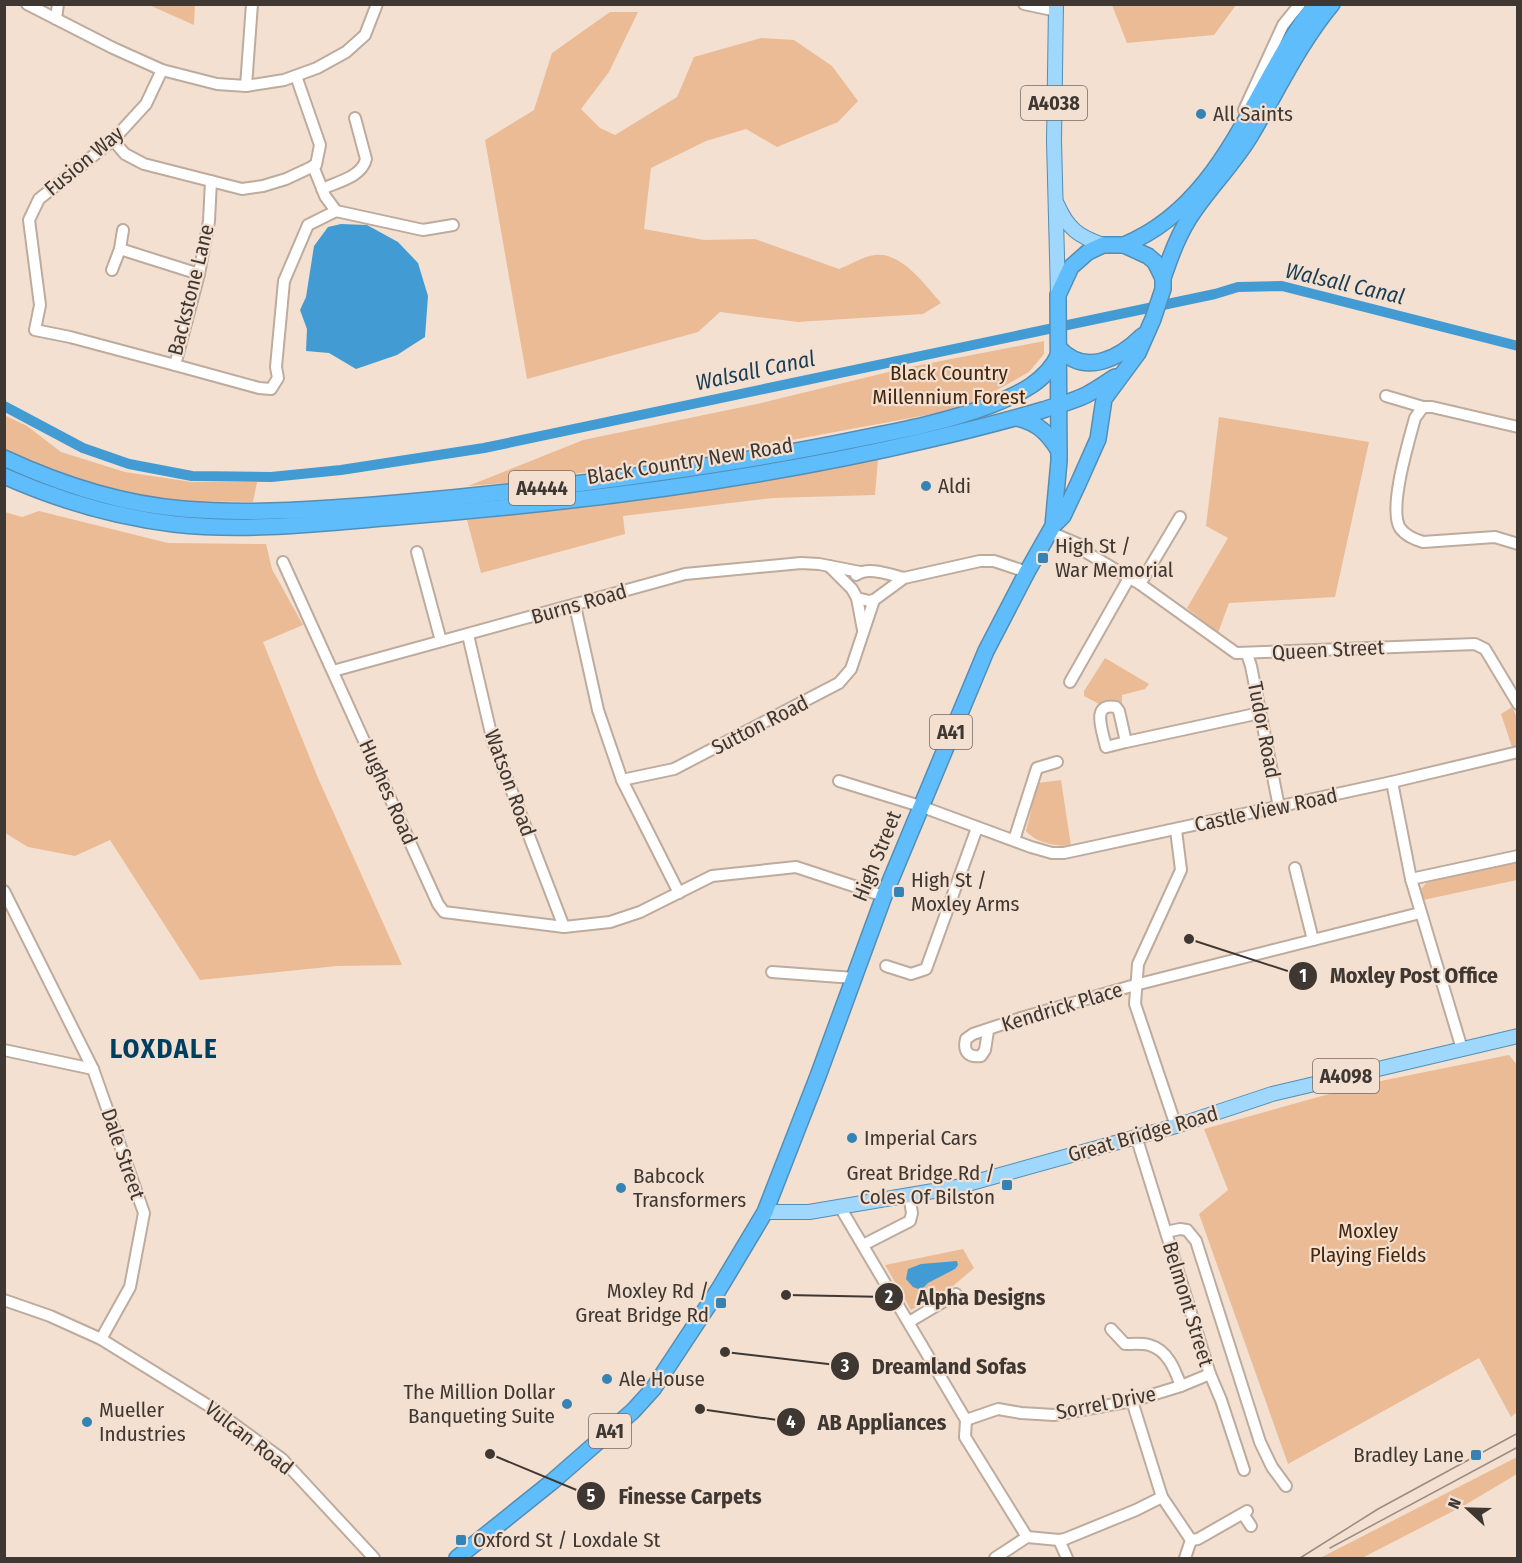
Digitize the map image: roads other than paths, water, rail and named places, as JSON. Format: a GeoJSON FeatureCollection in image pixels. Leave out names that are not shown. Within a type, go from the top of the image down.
{"type":"FeatureCollection","features":[{"type":"Feature","properties":{"kind":"highway"},"geometry":{"type":"LineString","coordinates":[[1124,245],[1139,239],[1168,219],[1199,189],[1226,154],[1292,39],[1316,4]]}},
{"type":"Feature","properties":{"kind":"highway","name":"A41"},"geometry":{"type":"LineString","coordinates":[[1123,372],[1138,353],[1151,325],[1180,233],[1249,138],[1301,46],[1332,4]]}},
{"type":"Feature","properties":{"kind":"highway"},"geometry":{"type":"LineString","coordinates":[[1103,245],[1124,245],[1149,256],[1155,262],[1163,283]]}},
{"type":"Feature","properties":{"kind":"highway","name":"A41"},"geometry":{"type":"LineString","coordinates":[[1059,346],[1058,295],[1071,267],[1088,252],[1103,245]]}},
{"type":"Feature","properties":{"kind":"highway"},"geometry":{"type":"LineString","coordinates":[[1059,346],[1077,361],[1092,364],[1102,362],[1130,348],[1151,325]]}},
{"type":"Feature","properties":{"kind":"highway","name":"High Street"},"geometry":{"type":"LineString","coordinates":[[1051,529],[1059,456],[1059,346]]}},
{"type":"Feature","properties":{"kind":"highway","name":"Black Country New Road"},"geometry":{"type":"LineString","coordinates":[[4,458],[105,495],[180,509],[261,512],[478,495],[578,484],[762,457],[881,435],[951,418],[992,405],[1025,389],[1044,376],[1059,346]]}},
{"type":"Feature","properties":{"kind":"highway","name":"High Street"},"geometry":{"type":"LineString","coordinates":[[765,1212],[884,896],[986,651],[1051,529],[1063,516],[1098,439],[1104,399],[1123,372]]}},
{"type":"Feature","properties":{"kind":"highway","name":"Black Country New Road"},"geometry":{"type":"LineString","coordinates":[[4,476],[69,501],[136,518],[175,524],[280,527],[466,512],[655,490],[883,451],[1017,418],[1059,405],[1088,395],[1123,372]]}},
{"type":"Feature","properties":{"kind":"highway"},"geometry":{"type":"LineString","coordinates":[[1017,418],[1041,427],[1050,436],[1059,456],[1071,467],[1088,463]]}},
{"type":"Feature","properties":{"kind":"highway","name":"A41"},"geometry":{"type":"LineString","coordinates":[[458,1558],[552,1482],[633,1411],[653,1389],[765,1212]]}},
{"type":"Feature","properties":{"kind":"main road","name":"A4038"},"geometry":{"type":"LineString","coordinates":[[1057,8],[1054,110],[1058,295]]}},
{"type":"Feature","properties":{"kind":"main road"},"geometry":{"type":"LineString","coordinates":[[1056,202],[1062,215],[1077,234],[1103,245]]}},
{"type":"Feature","properties":{"kind":"main road","name":"Great Bridge Road"},"geometry":{"type":"LineString","coordinates":[[765,1212],[795,1213],[957,1187],[1176,1126],[1272,1094],[1518,1036]]}},
{"type":"Feature","properties":{"kind":"street"},"geometry":{"type":"LineString","coordinates":[[27,4],[162,70],[217,84],[246,86],[284,80],[317,69],[346,52],[365,34],[377,4]]}},
{"type":"Feature","properties":{"kind":"street"},"geometry":{"type":"LineString","coordinates":[[56,19],[58,4]]}},
{"type":"Feature","properties":{"kind":"street"},"geometry":{"type":"LineString","coordinates":[[246,86],[252,4]]}},
{"type":"Feature","properties":{"kind":"street"},"geometry":{"type":"LineString","coordinates":[[1024,4],[1057,8]]}},
{"type":"Feature","properties":{"kind":"street"},"geometry":{"type":"LineString","coordinates":[[1226,154],[1263,64],[1283,25],[1300,4]]}},
{"type":"Feature","properties":{"kind":"street","name":"Fusion Way"},"geometry":{"type":"LineString","coordinates":[[35,330],[40,305],[30,238],[29,220],[33,210],[39,199],[113,141],[146,104],[162,70]]}},
{"type":"Feature","properties":{"kind":"street"},"geometry":{"type":"LineString","coordinates":[[113,141],[124,154],[134,160],[242,189],[286,179],[316,165],[320,145],[296,76]]}},
{"type":"Feature","properties":{"kind":"street"},"geometry":{"type":"LineString","coordinates":[[322,189],[359,173],[365,165],[366,159],[355,118]]}},
{"type":"Feature","properties":{"kind":"street"},"geometry":{"type":"LineString","coordinates":[[313,166],[322,189],[336,211]]}},
{"type":"Feature","properties":{"kind":"street","name":"Backstone Lane"},"geometry":{"type":"LineString","coordinates":[[35,330],[175,365],[199,274],[209,221],[211,181]]}},
{"type":"Feature","properties":{"kind":"street"},"geometry":{"type":"LineString","coordinates":[[175,365],[259,388],[271,389],[278,378],[276,367],[284,281],[308,225],[336,211],[423,230],[453,225]]}},
{"type":"Feature","properties":{"kind":"street"},"geometry":{"type":"LineString","coordinates":[[112,270],[120,249],[123,230]]}},
{"type":"Feature","properties":{"kind":"street"},"geometry":{"type":"LineString","coordinates":[[120,249],[199,274]]}},
{"type":"Feature","properties":{"kind":"street"},"geometry":{"type":"LineString","coordinates":[[1386,396],[1423,407],[1432,407],[1518,427]]}},
{"type":"Feature","properties":{"kind":"street"},"geometry":{"type":"LineString","coordinates":[[1423,407],[1414,418],[1395,504],[1400,528],[1409,537],[1423,542],[1495,537],[1518,544]]}},
{"type":"Feature","properties":{"kind":"street"},"geometry":{"type":"LineString","coordinates":[[1140,584],[1179,517]]}},
{"type":"Feature","properties":{"kind":"street","name":"Queen Street"},"geometry":{"type":"LineString","coordinates":[[1051,529],[1140,584],[1236,653],[1475,644],[1485,649],[1518,704]]}},
{"type":"Feature","properties":{"kind":"street"},"geometry":{"type":"LineString","coordinates":[[417,552],[441,641]]}},
{"type":"Feature","properties":{"kind":"street"},"geometry":{"type":"LineString","coordinates":[[828,566],[855,594],[869,602],[904,578],[980,561],[994,561],[1027,572]]}},
{"type":"Feature","properties":{"kind":"street","name":"Hughes Road"},"geometry":{"type":"LineString","coordinates":[[283,562],[441,909],[449,913],[564,927]]}},
{"type":"Feature","properties":{"kind":"street","name":"Burns Road"},"geometry":{"type":"LineString","coordinates":[[333,671],[685,574],[801,563],[860,572]]}},
{"type":"Feature","properties":{"kind":"street"},"geometry":{"type":"LineString","coordinates":[[855,594],[853,579],[860,572],[871,571],[904,578]]}},
{"type":"Feature","properties":{"kind":"street"},"geometry":{"type":"LineString","coordinates":[[876,573],[882,582],[878,596]]}},
{"type":"Feature","properties":{"kind":"street"},"geometry":{"type":"LineString","coordinates":[[1070,682],[1129,578]]}},
{"type":"Feature","properties":{"kind":"street","name":"Sutton Road"},"geometry":{"type":"LineString","coordinates":[[855,594],[863,630]]}},
{"type":"Feature","properties":{"kind":"street","name":"Sutton Road"},"geometry":{"type":"LineString","coordinates":[[622,780],[674,769],[839,683],[851,669],[863,630],[878,596]]}},
{"type":"Feature","properties":{"kind":"street"},"geometry":{"type":"LineString","coordinates":[[575,606],[598,710],[622,780],[679,893]]}},
{"type":"Feature","properties":{"kind":"street","name":"Watson Road"},"geometry":{"type":"LineString","coordinates":[[468,635],[493,742],[564,927]]}},
{"type":"Feature","properties":{"kind":"street","name":"Tudor Road"},"geometry":{"type":"LineString","coordinates":[[1246,654],[1251,666],[1279,807]]}},
{"type":"Feature","properties":{"kind":"street"},"geometry":{"type":"LineString","coordinates":[[1126,742],[1260,713]]}},
{"type":"Feature","properties":{"kind":"street","name":"Castle View Road"},"geometry":{"type":"LineString","coordinates":[[839,781],[920,806],[1052,853],[1064,853],[1392,782],[1518,752]]}},
{"type":"Feature","properties":{"kind":"street"},"geometry":{"type":"LineString","coordinates":[[1014,840],[1037,768],[1057,762]]}},
{"type":"Feature","properties":{"kind":"street"},"geometry":{"type":"LineString","coordinates":[[1392,782],[1411,879],[1462,1049]]}},
{"type":"Feature","properties":{"kind":"street"},"geometry":{"type":"LineString","coordinates":[[886,966],[911,974],[926,969],[977,828]]}},
{"type":"Feature","properties":{"kind":"street"},"geometry":{"type":"LineString","coordinates":[[1176,830],[1180,870],[1138,964],[1134,1004],[1176,1126]]}},
{"type":"Feature","properties":{"kind":"street"},"geometry":{"type":"LineString","coordinates":[[1411,879],[1518,856]]}},
{"type":"Feature","properties":{"kind":"street"},"geometry":{"type":"LineString","coordinates":[[564,927],[610,922],[640,912],[712,876],[796,867],[884,896]]}},
{"type":"Feature","properties":{"kind":"street"},"geometry":{"type":"LineString","coordinates":[[1295,868],[1313,940]]}},
{"type":"Feature","properties":{"kind":"street","name":"Dale Street"},"geometry":{"type":"LineString","coordinates":[[4,891],[93,1069],[144,1213],[130,1287],[101,1339]]}},
{"type":"Feature","properties":{"kind":"street","name":"Kendrick Place"},"geometry":{"type":"LineString","coordinates":[[988,1031],[1021,1018],[1135,985],[1420,913]]}},
{"type":"Feature","properties":{"kind":"street"},"geometry":{"type":"LineString","coordinates":[[772,972],[854,978]]}},
{"type":"Feature","properties":{"kind":"street"},"geometry":{"type":"LineString","coordinates":[[4,1050],[93,1069]]}},
{"type":"Feature","properties":{"kind":"street","name":"Belmont Street"},"geometry":{"type":"LineString","coordinates":[[1136,1137],[1210,1374],[1244,1470]]}},
{"type":"Feature","properties":{"kind":"street"},"geometry":{"type":"LineString","coordinates":[[863,1245],[910,1221],[912,1213],[909,1195]]}},
{"type":"Feature","properties":{"kind":"street"},"geometry":{"type":"LineString","coordinates":[[840,1207],[966,1420],[965,1437],[1027,1537]]}},
{"type":"Feature","properties":{"kind":"street"},"geometry":{"type":"LineString","coordinates":[[1166,1232],[1187,1230],[1196,1241],[1260,1442],[1272,1467],[1286,1486]]}},
{"type":"Feature","properties":{"kind":"street"},"geometry":{"type":"LineString","coordinates":[[909,1322],[956,1294]]}},
{"type":"Feature","properties":{"kind":"street","name":"Vulcan Road"},"geometry":{"type":"LineString","coordinates":[[4,1300],[50,1316],[101,1339],[209,1406],[282,1459],[374,1558]]}},
{"type":"Feature","properties":{"kind":"street"},"geometry":{"type":"LineString","coordinates":[[1111,1329],[1125,1344],[1147,1344],[1162,1353],[1173,1365],[1180,1386]]}},
{"type":"Feature","properties":{"kind":"street","name":"Sorrel Drive"},"geometry":{"type":"LineString","coordinates":[[966,1420],[998,1409],[1054,1415],[1132,1401],[1210,1374]]}},
{"type":"Feature","properties":{"kind":"street"},"geometry":{"type":"LineString","coordinates":[[1132,1401],[1162,1497],[1191,1540]]}},
{"type":"Feature","properties":{"kind":"street"},"geometry":{"type":"LineString","coordinates":[[994,1558],[1027,1537],[1059,1540],[1136,1510],[1162,1497]]}},
{"type":"Feature","properties":{"kind":"street"},"geometry":{"type":"LineString","coordinates":[[1191,1540],[1198,1539],[1245,1513],[1251,1526]]}},
{"type":"Feature","properties":{"kind":"street"},"geometry":{"type":"LineString","coordinates":[[1059,1540],[1067,1558]]}},
{"type":"Feature","properties":{"kind":"street"},"geometry":{"type":"LineString","coordinates":[[1185,1558],[1191,1540]]}},
{"type":"Feature","properties":{"kind":"water"},"geometry":{"type":"Polygon","coordinates":[[[341,224],[367,225],[398,242],[418,263],[428,296],[425,337],[397,355],[356,369],[329,353],[306,351],[307,329],[300,310],[306,297],[314,246],[328,227],[341,224]]]}},
{"type":"Feature","properties":{"kind":"water"},"geometry":{"type":"Polygon","coordinates":[[[957,1261],[958,1265],[955,1269],[928,1283],[921,1290],[913,1287],[906,1279],[908,1269],[921,1264],[957,1261]]]}},
{"type":"Feature","properties":{"kind":"waterway","name":"Walsall Canal"},"geometry":{"type":"LineString","coordinates":[[4,406],[83,448],[129,464],[192,476],[271,477],[341,470],[484,448],[1215,294],[1238,287],[1282,286],[1518,346]]}},
{"type":"Feature","properties":{"kind":"tram line"},"geometry":{"type":"LineString","coordinates":[[1300,1558],[1378,1509],[1518,1433]]}},
{"type":"Feature","properties":{"kind":"tram line"},"geometry":{"type":"LineString","coordinates":[[1330,1548],[1518,1447]]}},
{"type":"Feature","properties":{"kind":"place","name":"All Saints"},"geometry":{"type":"Point","coordinates":[1201,114]}},
{"type":"Feature","properties":{"kind":"place","name":"Aldi"},"geometry":{"type":"Point","coordinates":[926,486]}},
{"type":"Feature","properties":{"kind":"place","name":"High St / War Memorial"},"geometry":{"type":"Point","coordinates":[1043,558]}},
{"type":"Feature","properties":{"kind":"place","name":"High St / Moxley Arms"},"geometry":{"type":"Point","coordinates":[899,892]}},
{"type":"Feature","properties":{"kind":"place","name":"Moxley Post Office"},"geometry":{"type":"Point","coordinates":[1189,939]}},
{"type":"Feature","properties":{"kind":"place","name":"Imperial Cars"},"geometry":{"type":"Point","coordinates":[852,1138]}},
{"type":"Feature","properties":{"kind":"place","name":"Great Bridge Rd / Coles Of Bilston"},"geometry":{"type":"Point","coordinates":[1007,1185]}},
{"type":"Feature","properties":{"kind":"place","name":"Babcock Transformers"},"geometry":{"type":"Point","coordinates":[621,1188]}},
{"type":"Feature","properties":{"kind":"place","name":"Alpha Designs"},"geometry":{"type":"Point","coordinates":[786,1295]}},
{"type":"Feature","properties":{"kind":"place","name":"Moxley Rd / Great Bridge Rd"},"geometry":{"type":"Point","coordinates":[721,1303]}},
{"type":"Feature","properties":{"kind":"place","name":"Dreamland Sofas"},"geometry":{"type":"Point","coordinates":[725,1352]}},
{"type":"Feature","properties":{"kind":"place","name":"Ale House"},"geometry":{"type":"Point","coordinates":[607,1379]}},
{"type":"Feature","properties":{"kind":"place","name":"The Million Dollar Banqueting Suite"},"geometry":{"type":"Point","coordinates":[567,1404]}},
{"type":"Feature","properties":{"kind":"place","name":"AB Appliances"},"geometry":{"type":"Point","coordinates":[700,1409]}},
{"type":"Feature","properties":{"kind":"place","name":"Mueller Industries"},"geometry":{"type":"Point","coordinates":[87,1422]}},
{"type":"Feature","properties":{"kind":"place","name":"Finesse Carpets"},"geometry":{"type":"Point","coordinates":[490,1454]}},
{"type":"Feature","properties":{"kind":"place","name":"Bradley Lane"},"geometry":{"type":"Point","coordinates":[1476,1455]}},
{"type":"Feature","properties":{"kind":"place","name":"Oxford St / Loxdale St"},"geometry":{"type":"Point","coordinates":[461,1540]}},
{"type":"Feature","properties":{"kind":"district","name":"LOXDALE"},"geometry":{"type":"Point","coordinates":[164,1049]}},
{"type":"Feature","properties":{"kind":"park label","name":"Black Country Millennium Forest"},"geometry":{"type":"Point","coordinates":[949,385]}},
{"type":"Feature","properties":{"kind":"park label","name":"Moxley Playing Fields"},"geometry":{"type":"Point","coordinates":[1368,1243]}}]}
